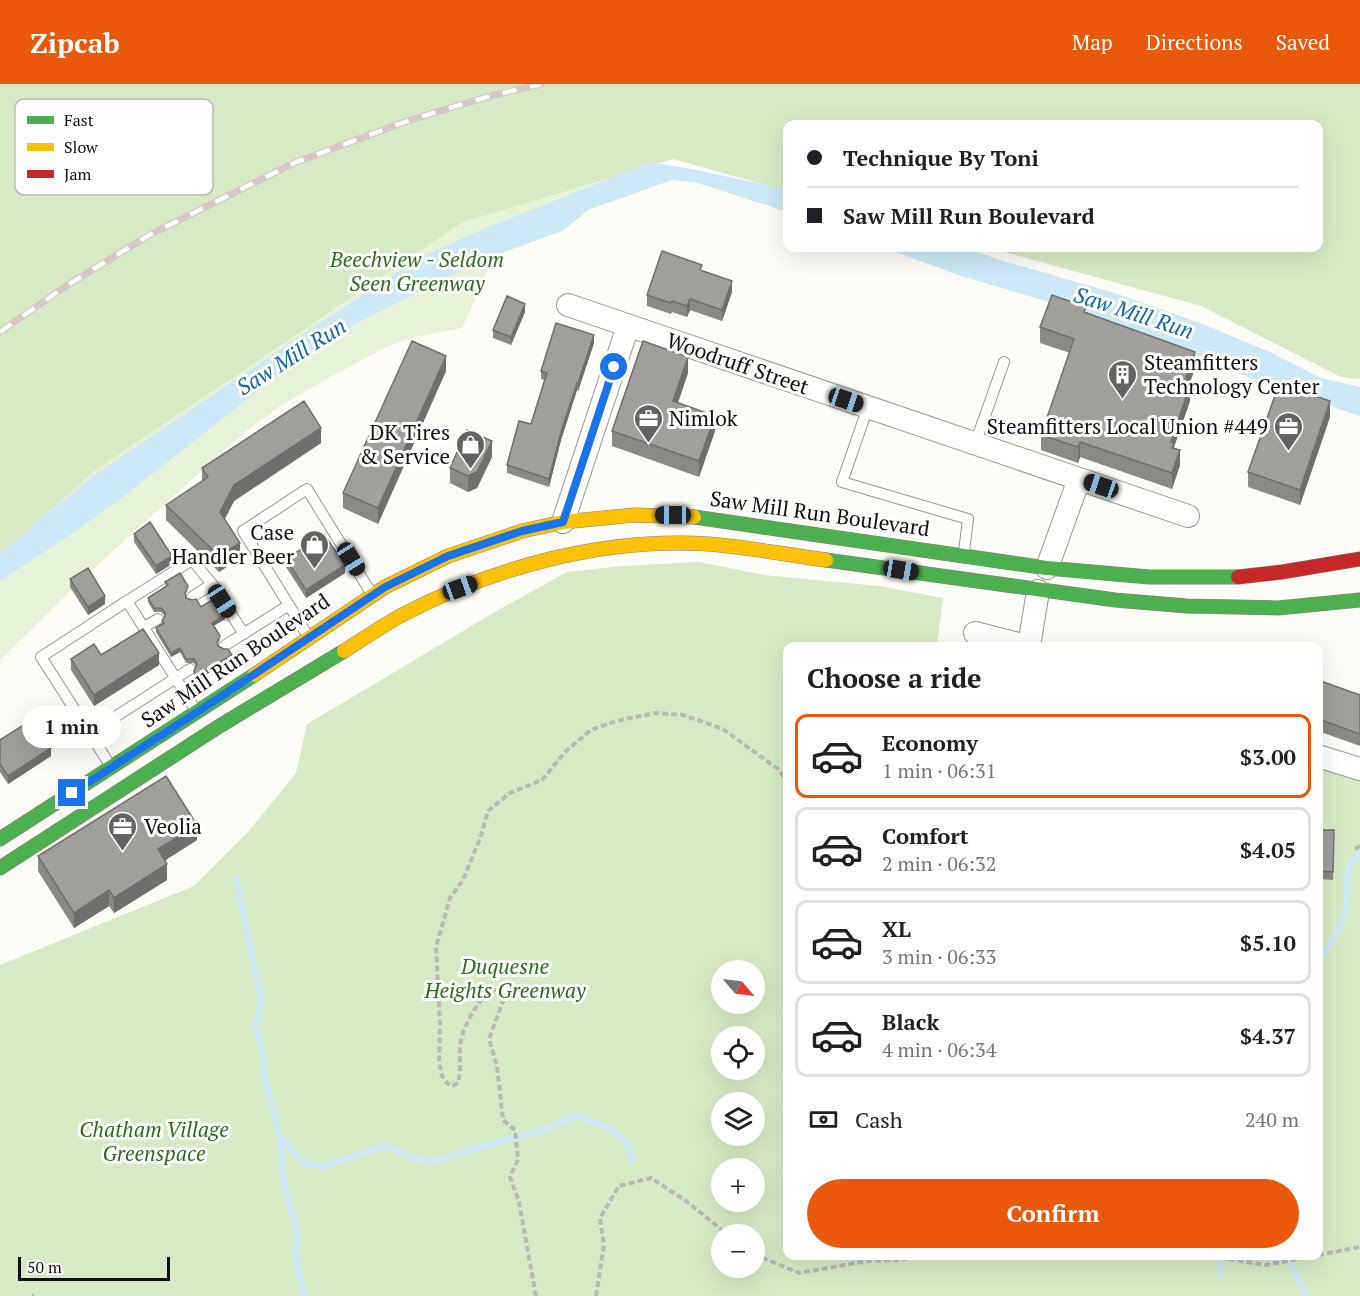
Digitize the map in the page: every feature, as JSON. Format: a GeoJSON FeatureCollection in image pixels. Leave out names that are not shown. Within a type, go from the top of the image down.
{"type":"FeatureCollection","features":[{"type":"Feature","properties":{"kind":"highway","name":"Saw Mill Run Boulevard"},"geometry":{"type":"LineString","coordinates":[[0,839],[197,712],[372,594],[448,556],[522,531],[552,536],[634,515],[709,518],[1047,568],[1149,576],[1236,577],[1360,559]]}},
{"type":"Feature","properties":{"kind":"highway"},"geometry":{"type":"LineString","coordinates":[[531,564],[552,536]]}},
{"type":"Feature","properties":{"kind":"highway"},"geometry":{"type":"LineString","coordinates":[[0,868],[218,727],[401,616],[460,588],[531,564],[610,548],[639,545],[709,544],[740,547],[1038,591],[1115,600],[1216,607],[1278,608],[1360,600]]}},
{"type":"Feature","properties":{"kind":"highway"},"geometry":{"type":"LineString","coordinates":[[1236,577],[1330,549]]}},
{"type":"Feature","properties":{"kind":"highway"},"geometry":{"type":"LineString","coordinates":[[0,829],[52,806]]}},
{"type":"Feature","properties":{"kind":"street","name":"Woodruff Street"},"geometry":{"type":"LineString","coordinates":[[568,305],[1188,516]]}},
{"type":"Feature","properties":{"kind":"street"},"geometry":{"type":"LineString","coordinates":[[552,536],[628,326]]}},
{"type":"Feature","properties":{"kind":"street"},"geometry":{"type":"LineString","coordinates":[[1047,568],[1079,479]]}},
{"type":"Feature","properties":{"kind":"street"},"geometry":{"type":"LineString","coordinates":[[1029,642],[1038,591]]}},
{"type":"Feature","properties":{"kind":"street"},"geometry":{"type":"LineString","coordinates":[[975,633],[1012,642]]}},
{"type":"Feature","properties":{"kind":"street"},"geometry":{"type":"LineString","coordinates":[[1323,758],[1360,769]]}},
{"type":"Feature","properties":{"kind":"lane"},"geometry":{"type":"LineString","coordinates":[[975,444],[1004,362]]}},
{"type":"Feature","properties":{"kind":"lane"},"geometry":{"type":"LineString","coordinates":[[868,407],[842,482],[968,519],[964,555]]}},
{"type":"Feature","properties":{"kind":"lane"},"geometry":{"type":"LineString","coordinates":[[308,637],[243,531],[307,489],[372,594]]}},
{"type":"Feature","properties":{"kind":"lane"},"geometry":{"type":"LineString","coordinates":[[111,767],[41,657],[192,560],[212,585],[244,634]]}},
{"type":"Feature","properties":{"kind":"lane"},"geometry":{"type":"LineString","coordinates":[[192,597],[212,585]]}},
{"type":"Feature","properties":{"kind":"lane"},"geometry":{"type":"LineString","coordinates":[[127,601],[197,712]]}},
{"type":"Feature","properties":{"kind":"lane"},"geometry":{"type":"LineString","coordinates":[[224,646],[289,605]]}},
{"type":"Feature","properties":{"kind":"lane"},"geometry":{"type":"LineString","coordinates":[[144,627],[158,619]]}},
{"type":"Feature","properties":{"kind":"lane"},"geometry":{"type":"LineString","coordinates":[[90,734],[190,669]]}},
{"type":"Feature","properties":{"kind":"path"},"geometry":{"type":"LineString","coordinates":[[537,1296],[519,1202],[510,1177],[518,1159],[515,1130],[503,1120],[497,1066],[489,1039],[503,1001],[499,990],[490,990],[483,996],[470,1017],[461,1040],[458,1083],[452,1086],[447,1083],[442,1076],[439,1062],[440,1025],[436,947],[450,898],[463,880],[481,836],[488,811],[510,794],[542,780],[566,751],[591,730],[616,721],[655,713],[683,715],[723,729],[783,776]]}},
{"type":"Feature","properties":{"kind":"path"},"geometry":{"type":"LineString","coordinates":[[1355,849],[1360,846]]}},
{"type":"Feature","properties":{"kind":"path"},"geometry":{"type":"LineString","coordinates":[[596,1296],[604,1245],[600,1218],[619,1186],[651,1178],[687,1201],[715,1224]]}},
{"type":"Feature","properties":{"kind":"path"},"geometry":{"type":"LineString","coordinates":[[1323,1254],[1360,1247]]}},
{"type":"Feature","properties":{"kind":"path"},"geometry":{"type":"LineString","coordinates":[[765,1259],[799,1273],[867,1261],[902,1260]]}},
{"type":"Feature","properties":{"kind":"path"},"geometry":{"type":"LineString","coordinates":[[1238,1260],[1265,1264],[1288,1260]]}},
{"type":"Feature","properties":{"kind":"green space"},"geometry":{"type":"Polygon","coordinates":[[[0,84],[1360,84],[1360,379],[1341,377],[1201,306],[1005,252],[1323,252],[1323,120],[783,120],[783,190],[673,159],[463,222],[93,472],[0,556],[0,84]]]}},
{"type":"Feature","properties":{"kind":"green space","name":"Beechview - Seldom Seen Greenway"},"geometry":{"type":"Polygon","coordinates":[[[629,166],[493,259],[462,328],[414,337],[386,347],[283,404],[241,435],[93,569],[0,660],[0,485],[249,288],[629,166]]]}},
{"type":"Feature","properties":{"kind":"green space","name":"Duquesne Heights Greenway"},"geometry":{"type":"Polygon","coordinates":[[[699,562],[764,575],[879,586],[943,598],[938,642],[783,642],[783,1260],[1323,1260],[1323,768],[1360,781],[1360,1296],[0,1296],[0,965],[194,886],[249,831],[296,773],[307,724],[500,609],[567,572],[622,566],[699,562]]]}},
{"type":"Feature","properties":{"kind":"water","name":"Saw Mill Run"},"geometry":{"type":"Polygon","coordinates":[[[651,162],[783,188],[783,211],[698,183],[672,180],[588,210],[564,230],[480,261],[359,322],[283,371],[123,497],[0,581],[0,553],[93,476],[319,323],[425,255],[481,230],[651,162]]]}},
{"type":"Feature","properties":{"kind":"water","name":"Saw Mill Run"},"geometry":{"type":"Polygon","coordinates":[[[896,252],[977,252],[1118,294],[1200,323],[1270,352],[1321,378],[1360,387],[1360,416],[1275,388],[1102,318],[958,275],[896,252]]]}},
{"type":"Feature","properties":{"kind":"building"},"geometry":{"type":"Polygon","coordinates":[[[662,251],[702,265],[700,270],[732,281],[722,310],[690,299],[687,306],[647,295],[662,251]]]}},
{"type":"Feature","properties":{"kind":"building","name":"Steamfitters Technology Center"},"geometry":{"type":"Polygon","coordinates":[[[1052,295],[1086,307],[1084,312],[1195,352],[1184,383],[1190,385],[1171,442],[1174,443],[1172,448],[1180,450],[1172,473],[1080,442],[1078,447],[1041,435],[1074,339],[1040,327],[1052,295]]]}},
{"type":"Feature","properties":{"kind":"building"},"geometry":{"type":"Polygon","coordinates":[[[507,296],[525,304],[511,337],[493,330],[507,296]]]}},
{"type":"Feature","properties":{"kind":"building"},"geometry":{"type":"Polygon","coordinates":[[[556,323],[594,335],[561,432],[549,479],[507,465],[519,421],[531,424],[547,373],[541,371],[556,323]]]}},
{"type":"Feature","properties":{"kind":"building"},"geometry":{"type":"Polygon","coordinates":[[[412,341],[446,356],[378,508],[343,493],[412,341]]]}},
{"type":"Feature","properties":{"kind":"building"},"geometry":{"type":"Polygon","coordinates":[[[643,341],[688,357],[673,401],[715,416],[699,461],[612,431],[643,341]]]}},
{"type":"Feature","properties":{"kind":"building","name":"Steamfitters Local Union #449"},"geometry":{"type":"Polygon","coordinates":[[[1279,384],[1330,401],[1300,490],[1248,472],[1279,384]]]}},
{"type":"Feature","properties":{"kind":"building"},"geometry":{"type":"Polygon","coordinates":[[[304,401],[321,428],[234,485],[220,512],[240,543],[219,556],[166,505],[208,477],[202,468],[304,401]]]}},
{"type":"Feature","properties":{"kind":"building"},"geometry":{"type":"Polygon","coordinates":[[[467,430],[492,441],[477,472],[468,476],[450,468],[467,430]]]}},
{"type":"Feature","properties":{"kind":"building"},"geometry":{"type":"Polygon","coordinates":[[[150,522],[172,556],[156,566],[134,534],[150,522]]]}},
{"type":"Feature","properties":{"kind":"building","name":"Case Handler Beer"},"geometry":{"type":"Polygon","coordinates":[[[324,534],[345,565],[306,590],[286,559],[324,534]]]}},
{"type":"Feature","properties":{"kind":"building"},"geometry":{"type":"Polygon","coordinates":[[[88,568],[105,596],[88,607],[70,579],[88,568]]]}},
{"type":"Feature","properties":{"kind":"building"},"geometry":{"type":"Polygon","coordinates":[[[180,573],[188,586],[185,593],[186,598],[196,599],[201,607],[215,598],[225,615],[212,623],[220,636],[218,646],[228,649],[232,655],[197,676],[194,671],[197,664],[194,659],[186,659],[180,648],[171,653],[156,628],[164,623],[162,621],[165,612],[161,608],[154,608],[148,598],[168,585],[165,582],[180,573]]]}},
{"type":"Feature","properties":{"kind":"building"},"geometry":{"type":"Polygon","coordinates":[[[143,629],[159,653],[94,695],[71,659],[94,644],[101,655],[143,629]]]}},
{"type":"Feature","properties":{"kind":"building"},"geometry":{"type":"Polygon","coordinates":[[[1323,682],[1360,695],[1360,734],[1323,721],[1323,682]]]}},
{"type":"Feature","properties":{"kind":"building"},"geometry":{"type":"Polygon","coordinates":[[[33,719],[51,748],[8,776],[0,764],[0,740],[33,719]]]}},
{"type":"Feature","properties":{"kind":"building","name":"Veolia"},"geometry":{"type":"Polygon","coordinates":[[[166,776],[197,825],[158,849],[167,864],[114,898],[109,890],[74,913],[38,856],[166,776]]]}},
{"type":"Feature","properties":{"kind":"building"},"geometry":{"type":"Polygon","coordinates":[[[1323,830],[1334,830],[1333,872],[1323,871],[1323,830]]]}},
{"type":"Feature","properties":{"kind":"waterway"},"geometry":{"type":"LineString","coordinates":[[1323,955],[1343,919],[1347,874],[1353,860],[1360,854]]}},
{"type":"Feature","properties":{"kind":"waterway"},"geometry":{"type":"LineString","coordinates":[[236,878],[261,999],[256,1029],[262,1047],[264,1075],[280,1136],[304,1163],[323,1166],[386,1146],[418,1160],[434,1161],[541,1131],[577,1115],[614,1131],[628,1144],[632,1161]]}},
{"type":"Feature","properties":{"kind":"waterway"},"geometry":{"type":"LineString","coordinates":[[280,1136],[284,1183],[298,1234],[295,1252],[304,1296]]}},
{"type":"Feature","properties":{"kind":"waterway"},"geometry":{"type":"LineString","coordinates":[[1221,1260],[1221,1275]]}},
{"type":"Feature","properties":{"kind":"waterway"},"geometry":{"type":"LineString","coordinates":[[1290,1262],[1306,1295]]}},
{"type":"Feature","properties":{"kind":"railway"},"geometry":{"type":"LineString","coordinates":[[0,332],[66,286],[151,234],[294,163],[410,120],[490,96],[541,84]]}},
{"type":"Feature","properties":{"kind":"traffic: fast"},"geometry":{"type":"LineString","coordinates":[[694,517],[1047,568],[1149,577],[1238,577]]}},
{"type":"Feature","properties":{"kind":"traffic: fast"},"geometry":{"type":"LineString","coordinates":[[826,560],[1115,600],[1187,606],[1278,608],[1360,600]]}},
{"type":"Feature","properties":{"kind":"traffic: fast"},"geometry":{"type":"LineString","coordinates":[[0,868],[218,727],[344,651]]}},
{"type":"Feature","properties":{"kind":"traffic: fast"},"geometry":{"type":"LineString","coordinates":[[0,839],[254,675]]}},
{"type":"Feature","properties":{"kind":"traffic: slow"},"geometry":{"type":"LineString","coordinates":[[254,675],[385,587],[448,556],[522,531],[563,522],[634,515],[694,517]]}},
{"type":"Feature","properties":{"kind":"traffic: slow"},"geometry":{"type":"LineString","coordinates":[[344,651],[402,615],[437,598],[512,570],[590,551],[630,545],[709,544],[826,560]]}},
{"type":"Feature","properties":{"kind":"traffic: jam"},"geometry":{"type":"LineString","coordinates":[[1238,577],[1360,559]]}},
{"type":"Feature","properties":{"kind":"place","name":"Steamfitters Technology Center"},"geometry":{"type":"Point","coordinates":[1123,400]}},
{"type":"Feature","properties":{"kind":"place","name":"Nimlok"},"geometry":{"type":"Point","coordinates":[648,444]}},
{"type":"Feature","properties":{"kind":"place","name":"Steamfitters Local Union #449"},"geometry":{"type":"Point","coordinates":[1289,452]}},
{"type":"Feature","properties":{"kind":"place","name":"DK Tires & Service"},"geometry":{"type":"Point","coordinates":[471,470]}},
{"type":"Feature","properties":{"kind":"place","name":"Case Handler Beer"},"geometry":{"type":"Point","coordinates":[315,570]}},
{"type":"Feature","properties":{"kind":"place","name":"Veolia"},"geometry":{"type":"Point","coordinates":[123,852]}},
{"type":"Feature","properties":{"kind":"route"},"geometry":{"type":"LineString","coordinates":[[72,793],[385,587],[416,570],[483,543],[563,522],[614,367]]}},
{"type":"Feature","properties":{"kind":"park label","name":"Chatham Village Greenspace"},"geometry":{"type":"Point","coordinates":[154,1141]}}]}
